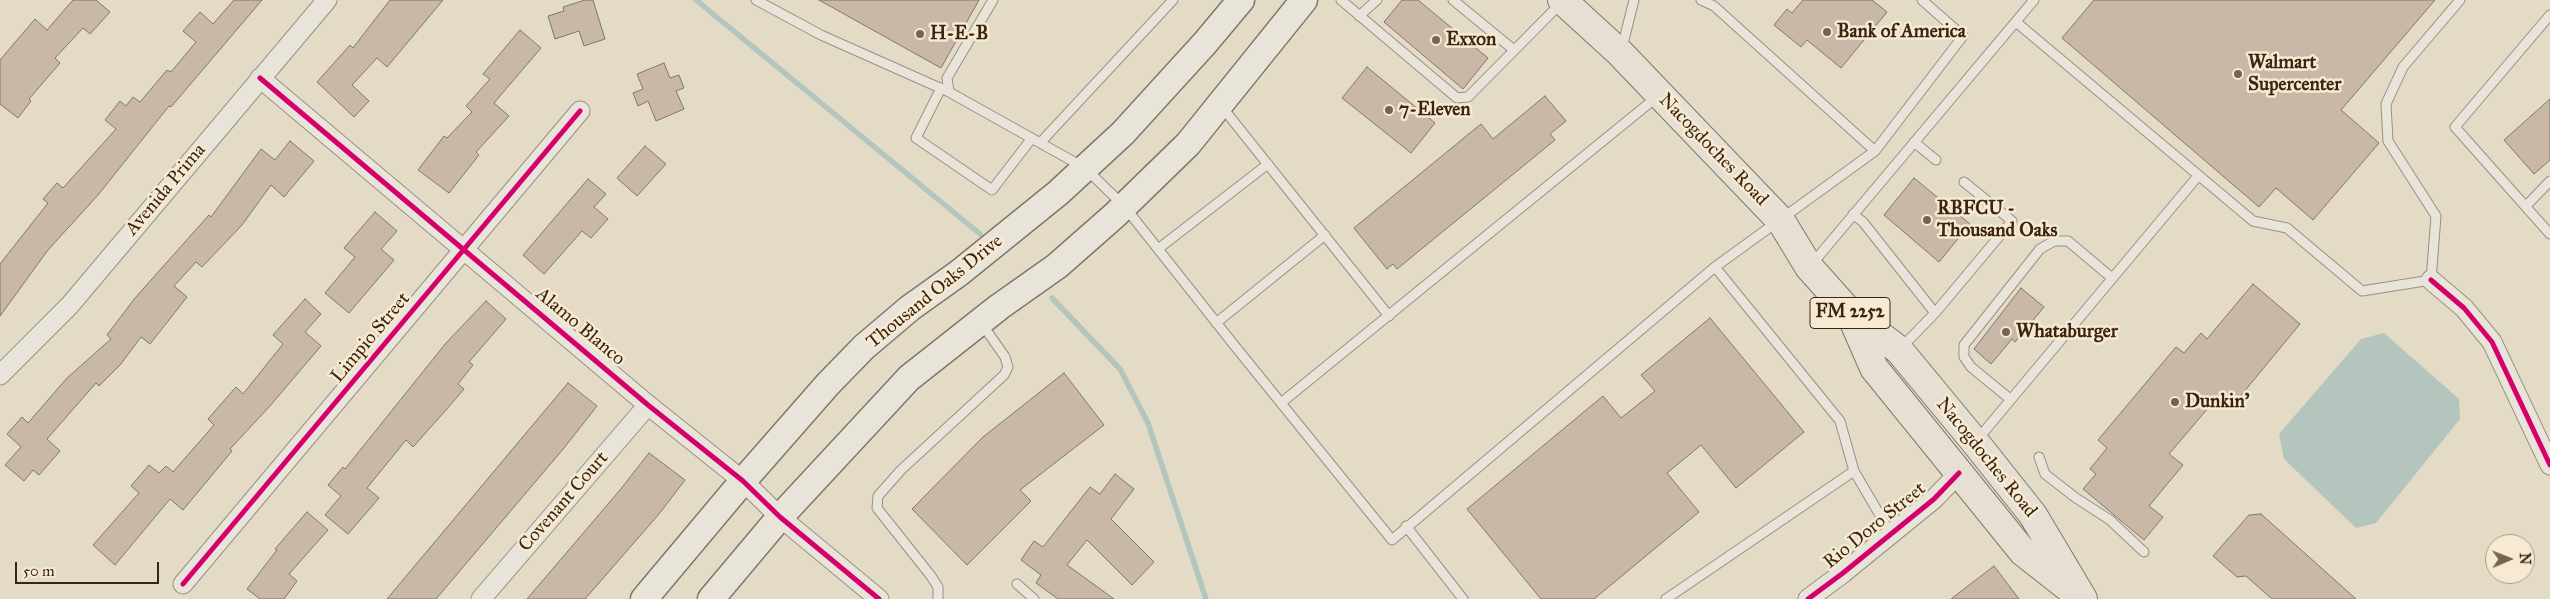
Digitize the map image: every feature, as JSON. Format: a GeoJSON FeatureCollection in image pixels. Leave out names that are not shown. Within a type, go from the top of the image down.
{"type":"FeatureCollection","features":[{"type":"Feature","properties":{"kind":"main road"},"geometry":{"type":"LineString","coordinates":[[711,599],[780,517],[909,378],[1057,266],[1124,206],[1188,144],[1304,0]]}},
{"type":"Feature","properties":{"kind":"main road","name":"Nacogdoches Road"},"geometry":{"type":"LineString","coordinates":[[1562,0],[1620,53],[1781,221],[1809,267],[1850,313],[1899,350],[2033,515],[2083,599]]}},
{"type":"Feature","properties":{"kind":"main road","name":"Thousand Oaks Drive"},"geometry":{"type":"LineString","coordinates":[[644,599],[743,481],[828,384],[864,348],[910,308],[959,272],[1058,193],[1123,133],[1236,2]]}},
{"type":"Feature","properties":{"kind":"main road","name":"Nacogdoches Road"},"geometry":{"type":"LineString","coordinates":[[1850,313],[1874,368],[2023,552],[2083,599]]}},
{"type":"Feature","properties":{"kind":"street","name":"Avenida Prima"},"geometry":{"type":"LineString","coordinates":[[0,375],[70,305],[326,0]]}},
{"type":"Feature","properties":{"kind":"street","name":"Alamo Blanco"},"geometry":{"type":"LineString","coordinates":[[260,78],[648,405],[743,481],[780,517],[879,599]]}},
{"type":"Feature","properties":{"kind":"street","name":"Limpio Street"},"geometry":{"type":"LineString","coordinates":[[183,584],[580,111]]}},
{"type":"Feature","properties":{"kind":"street"},"geometry":{"type":"LineString","coordinates":[[2431,280],[2464,308],[2492,342],[2550,465]]}},
{"type":"Feature","properties":{"kind":"street","name":"Covenant Court"},"geometry":{"type":"LineString","coordinates":[[481,599],[648,405]]}},
{"type":"Feature","properties":{"kind":"street","name":"Rio Doro Street"},"geometry":{"type":"LineString","coordinates":[[1808,599],[1934,499],[1959,473]]}},
{"type":"Feature","properties":{"kind":"lane"},"geometry":{"type":"LineString","coordinates":[[756,0],[820,34],[945,90],[1085,168],[1124,206],[1392,540],[1406,526],[1715,267],[1875,151],[1963,36],[1922,0]]}},
{"type":"Feature","properties":{"kind":"lane"},"geometry":{"type":"LineString","coordinates":[[993,0],[947,78],[945,90],[916,138],[992,190],[1036,140],[1173,0]]}},
{"type":"Feature","properties":{"kind":"lane"},"geometry":{"type":"LineString","coordinates":[[1341,0],[1457,98],[1468,97],[1562,0]]}},
{"type":"Feature","properties":{"kind":"lane"},"geometry":{"type":"LineString","coordinates":[[1359,16],[1377,0]]}},
{"type":"Feature","properties":{"kind":"lane"},"geometry":{"type":"LineString","coordinates":[[1453,0],[1514,50]]}},
{"type":"Feature","properties":{"kind":"lane"},"geometry":{"type":"LineString","coordinates":[[1620,53],[1634,0]]}},
{"type":"Feature","properties":{"kind":"lane"},"geometry":{"type":"LineString","coordinates":[[1701,0],[1714,6],[1875,151]]}},
{"type":"Feature","properties":{"kind":"lane"},"geometry":{"type":"LineString","coordinates":[[1809,267],[2034,0]]}},
{"type":"Feature","properties":{"kind":"lane"},"geometry":{"type":"LineString","coordinates":[[2016,22],[2253,221],[2287,228],[2362,291],[2431,280],[2436,216],[2388,141],[2386,104],[2403,67],[2460,0]]}},
{"type":"Feature","properties":{"kind":"lane"},"geometry":{"type":"LineString","coordinates":[[2550,15],[2455,127],[2550,234]]}},
{"type":"Feature","properties":{"kind":"lane"},"geometry":{"type":"LineString","coordinates":[[1281,403],[1660,94]]}},
{"type":"Feature","properties":{"kind":"lane"},"geometry":{"type":"LineString","coordinates":[[1220,104],[1389,316]]}},
{"type":"Feature","properties":{"kind":"lane"},"geometry":{"type":"LineString","coordinates":[[1914,142],[1936,160]]}},
{"type":"Feature","properties":{"kind":"lane"},"geometry":{"type":"LineString","coordinates":[[1158,249],[1268,164]]}},
{"type":"Feature","properties":{"kind":"lane"},"geometry":{"type":"LineString","coordinates":[[1975,442],[2198,176]]}},
{"type":"Feature","properties":{"kind":"lane"},"geometry":{"type":"LineString","coordinates":[[1899,350],[1918,334],[2012,220],[1964,182]]}},
{"type":"Feature","properties":{"kind":"lane"},"geometry":{"type":"LineString","coordinates":[[2526,206],[2550,182]]}},
{"type":"Feature","properties":{"kind":"lane"},"geometry":{"type":"LineString","coordinates":[[1854,214],[1863,222],[1935,313]]}},
{"type":"Feature","properties":{"kind":"lane"},"geometry":{"type":"LineString","coordinates":[[1216,323],[1325,235]]}},
{"type":"Feature","properties":{"kind":"lane"},"geometry":{"type":"LineString","coordinates":[[2010,399],[1971,367],[1964,357],[1964,345],[2040,249],[2054,241],[2068,241],[2112,278]]}},
{"type":"Feature","properties":{"kind":"lane"},"geometry":{"type":"LineString","coordinates":[[1715,267],[1840,421],[1854,471],[1891,534]]}},
{"type":"Feature","properties":{"kind":"lane"},"geometry":{"type":"LineString","coordinates":[[938,599],[938,587],[931,576],[877,508],[878,496],[894,476],[1004,375],[1008,367],[1005,357],[981,322]]}},
{"type":"Feature","properties":{"kind":"lane"},"geometry":{"type":"LineString","coordinates":[[2039,457],[2045,474],[2076,498],[2110,520],[2144,552]]}},
{"type":"Feature","properties":{"kind":"lane"},"geometry":{"type":"LineString","coordinates":[[1666,599],[1854,471]]}},
{"type":"Feature","properties":{"kind":"lane"},"geometry":{"type":"LineString","coordinates":[[1406,526],[1463,599]]}},
{"type":"Feature","properties":{"kind":"lane"},"geometry":{"type":"LineString","coordinates":[[1018,584],[1034,599]]}},
{"type":"Feature","properties":{"kind":"shaded area"},"geometry":{"type":"Polygon","coordinates":[[[2384,333],[2459,399],[2460,419],[2376,523],[2356,528],[2284,459],[2279,434],[2361,339],[2384,333]]]}},
{"type":"Feature","properties":{"kind":"building"},"geometry":{"type":"Polygon","coordinates":[[[73,0],[96,0],[110,12],[90,34],[83,28],[55,58],[60,63],[29,99],[31,101],[18,118],[0,104],[0,60],[35,19],[47,30],[73,0]]]}},
{"type":"Feature","properties":{"kind":"building"},"geometry":{"type":"Polygon","coordinates":[[[234,0],[262,0],[171,107],[169,106],[98,195],[48,250],[0,316],[0,264],[48,203],[43,199],[57,183],[63,188],[116,129],[105,120],[120,101],[126,106],[133,97],[140,102],[167,70],[171,72],[196,42],[183,31],[200,12],[213,24],[234,0]]]}},
{"type":"Feature","properties":{"kind":"building"},"geometry":{"type":"Polygon","coordinates":[[[390,0],[443,0],[387,67],[377,58],[352,85],[369,101],[354,117],[317,82],[350,45],[353,48],[390,0]]]}},
{"type":"Feature","properties":{"kind":"building"},"geometry":{"type":"Polygon","coordinates":[[[585,0],[593,0],[605,39],[584,46],[579,31],[555,39],[548,16],[564,11],[563,7],[585,0]]]}},
{"type":"Feature","properties":{"kind":"building","name":"H-E-B"},"geometry":{"type":"Polygon","coordinates":[[[819,0],[979,0],[941,68],[819,0]]]}},
{"type":"Feature","properties":{"kind":"building","name":"Exxon"},"geometry":{"type":"Polygon","coordinates":[[[1402,0],[1418,0],[1488,58],[1463,89],[1384,22],[1402,0]]]}},
{"type":"Feature","properties":{"kind":"building","name":"Bank of America"},"geometry":{"type":"Polygon","coordinates":[[[1803,0],[1872,0],[1887,12],[1841,68],[1807,40],[1801,47],[1774,25],[1787,9],[1792,13],[1803,0]]]}},
{"type":"Feature","properties":{"kind":"building","name":"Walmart Supercenter"},"geometry":{"type":"Polygon","coordinates":[[[2094,0],[2435,0],[2341,110],[2379,143],[2313,220],[2276,188],[2259,207],[2062,38],[2094,0]]]}},
{"type":"Feature","properties":{"kind":"building"},"geometry":{"type":"Polygon","coordinates":[[[520,30],[541,48],[494,103],[509,116],[476,152],[479,155],[449,193],[418,170],[444,136],[447,138],[472,112],[466,106],[490,79],[483,74],[520,30]]]}},
{"type":"Feature","properties":{"kind":"building"},"geometry":{"type":"Polygon","coordinates":[[[664,63],[670,78],[679,75],[684,88],[676,91],[684,109],[656,121],[648,101],[638,106],[633,93],[643,89],[637,74],[664,63]]]}},
{"type":"Feature","properties":{"kind":"building","name":"7-Eleven"},"geometry":{"type":"Polygon","coordinates":[[[1367,67],[1435,123],[1411,153],[1342,98],[1367,67]]]}},
{"type":"Feature","properties":{"kind":"building"},"geometry":{"type":"Polygon","coordinates":[[[1545,96],[1566,121],[1550,134],[1555,140],[1397,269],[1393,264],[1387,269],[1354,228],[1481,124],[1493,139],[1545,96]]]}},
{"type":"Feature","properties":{"kind":"building"},"geometry":{"type":"Polygon","coordinates":[[[2550,99],[2550,160],[2534,174],[2504,140],[2550,99]]]}},
{"type":"Feature","properties":{"kind":"building"},"geometry":{"type":"Polygon","coordinates":[[[290,141],[314,161],[284,197],[271,185],[242,225],[202,267],[196,262],[174,286],[187,297],[150,344],[141,337],[120,365],[99,386],[96,383],[47,439],[60,451],[39,475],[33,470],[24,481],[5,465],[21,447],[7,434],[22,417],[28,423],[67,378],[111,339],[107,335],[135,298],[209,215],[211,217],[261,149],[275,160],[290,141]]]}},
{"type":"Feature","properties":{"kind":"building"},"geometry":{"type":"Polygon","coordinates":[[[645,146],[666,164],[637,196],[617,178],[645,146]]]}},
{"type":"Feature","properties":{"kind":"building","name":"RBFCU - Thousand Oaks"},"geometry":{"type":"Polygon","coordinates":[[[1914,178],[1970,224],[1939,262],[1884,215],[1914,178]]]}},
{"type":"Feature","properties":{"kind":"building"},"geometry":{"type":"Polygon","coordinates":[[[588,179],[606,194],[594,207],[608,219],[591,238],[582,231],[544,274],[523,255],[588,179]]]}},
{"type":"Feature","properties":{"kind":"building"},"geometry":{"type":"Polygon","coordinates":[[[375,212],[397,231],[381,249],[394,260],[349,313],[325,293],[355,257],[344,248],[375,212]]]}},
{"type":"Feature","properties":{"kind":"building"},"geometry":{"type":"Polygon","coordinates":[[[2253,284],[2300,324],[2233,405],[2220,394],[2169,454],[2183,465],[2149,506],[2163,517],[2144,540],[2083,489],[2096,474],[2090,469],[2107,448],[2098,440],[2176,347],[2184,353],[2201,333],[2207,339],[2253,284]]]}},
{"type":"Feature","properties":{"kind":"building","name":"Whataburger"},"geometry":{"type":"Polygon","coordinates":[[[2021,288],[2044,307],[2015,342],[2012,339],[1991,364],[1974,349],[2021,288]]]}},
{"type":"Feature","properties":{"kind":"building"},"geometry":{"type":"Polygon","coordinates":[[[305,299],[321,314],[305,332],[321,346],[230,449],[232,451],[183,510],[170,499],[115,565],[93,545],[139,493],[131,486],[149,465],[159,473],[166,466],[173,472],[214,425],[208,419],[236,387],[243,394],[283,344],[273,335],[305,299]]]}},
{"type":"Feature","properties":{"kind":"building"},"geometry":{"type":"Polygon","coordinates":[[[486,301],[506,319],[469,362],[473,365],[458,384],[464,389],[413,447],[406,440],[367,488],[379,498],[348,534],[325,515],[341,496],[328,485],[343,467],[345,469],[446,343],[486,301]]]}},
{"type":"Feature","properties":{"kind":"building"},"geometry":{"type":"Polygon","coordinates":[[[1710,318],[1804,432],[1736,488],[1701,445],[1667,473],[1699,512],[1594,599],[1541,599],[1467,509],[1603,396],[1621,418],[1655,391],[1641,375],[1710,318]]]}},
{"type":"Feature","properties":{"kind":"building"},"geometry":{"type":"Polygon","coordinates":[[[1064,373],[1104,425],[1020,490],[1031,501],[967,565],[912,509],[983,437],[1064,373]]]}},
{"type":"Feature","properties":{"kind":"building"},"geometry":{"type":"Polygon","coordinates":[[[568,383],[597,406],[564,448],[436,599],[387,599],[568,383]]]}},
{"type":"Feature","properties":{"kind":"building"},"geometry":{"type":"Polygon","coordinates":[[[649,453],[685,480],[659,514],[585,599],[527,599],[620,490],[649,453]]]}},
{"type":"Feature","properties":{"kind":"building"},"geometry":{"type":"Polygon","coordinates":[[[1115,474],[1134,489],[1111,519],[1154,562],[1132,585],[1087,540],[1067,565],[1114,599],[1058,599],[1036,583],[1041,575],[1021,560],[1034,541],[1043,547],[1090,487],[1100,494],[1115,474]]]}},
{"type":"Feature","properties":{"kind":"building"},"geometry":{"type":"Polygon","coordinates":[[[307,512],[328,530],[289,574],[297,581],[284,599],[260,599],[247,589],[277,550],[275,549],[307,512]]]}},
{"type":"Feature","properties":{"kind":"building"},"geometry":{"type":"Polygon","coordinates":[[[2261,514],[2356,599],[2272,599],[2246,576],[2237,577],[2213,556],[2249,515],[2261,514]]]}},
{"type":"Feature","properties":{"kind":"building"},"geometry":{"type":"Polygon","coordinates":[[[1994,566],[2019,599],[1951,599],[1994,566]]]}},
{"type":"Feature","properties":{"kind":"waterway"},"geometry":{"type":"LineString","coordinates":[[696,0],[980,234]]}},
{"type":"Feature","properties":{"kind":"waterway"},"geometry":{"type":"LineString","coordinates":[[1052,298],[1120,369],[1148,423],[1206,599]]}},
{"type":"Feature","properties":{"kind":"cycle path"},"geometry":{"type":"LineString","coordinates":[[260,78],[648,405],[743,481],[780,517],[879,599]]}},
{"type":"Feature","properties":{"kind":"cycle path"},"geometry":{"type":"LineString","coordinates":[[183,584],[580,111]]}},
{"type":"Feature","properties":{"kind":"cycle path"},"geometry":{"type":"LineString","coordinates":[[2431,280],[2464,308],[2492,342],[2550,465]]}},
{"type":"Feature","properties":{"kind":"cycle path"},"geometry":{"type":"LineString","coordinates":[[1808,599],[1934,499],[1959,473]]}},
{"type":"Feature","properties":{"kind":"place","name":"Bank of America"},"geometry":{"type":"Point","coordinates":[1827,32]}},
{"type":"Feature","properties":{"kind":"place","name":"H-E-B"},"geometry":{"type":"Point","coordinates":[920,34]}},
{"type":"Feature","properties":{"kind":"place","name":"Exxon"},"geometry":{"type":"Point","coordinates":[1436,40]}},
{"type":"Feature","properties":{"kind":"place","name":"Walmart Supercenter"},"geometry":{"type":"Point","coordinates":[2238,74]}},
{"type":"Feature","properties":{"kind":"place","name":"7-Eleven"},"geometry":{"type":"Point","coordinates":[1389,110]}},
{"type":"Feature","properties":{"kind":"place","name":"RBFCU - Thousand Oaks"},"geometry":{"type":"Point","coordinates":[1927,220]}},
{"type":"Feature","properties":{"kind":"place","name":"Whataburger"},"geometry":{"type":"Point","coordinates":[2006,332]}},
{"type":"Feature","properties":{"kind":"place","name":"Dunkin'"},"geometry":{"type":"Point","coordinates":[2175,402]}}]}
